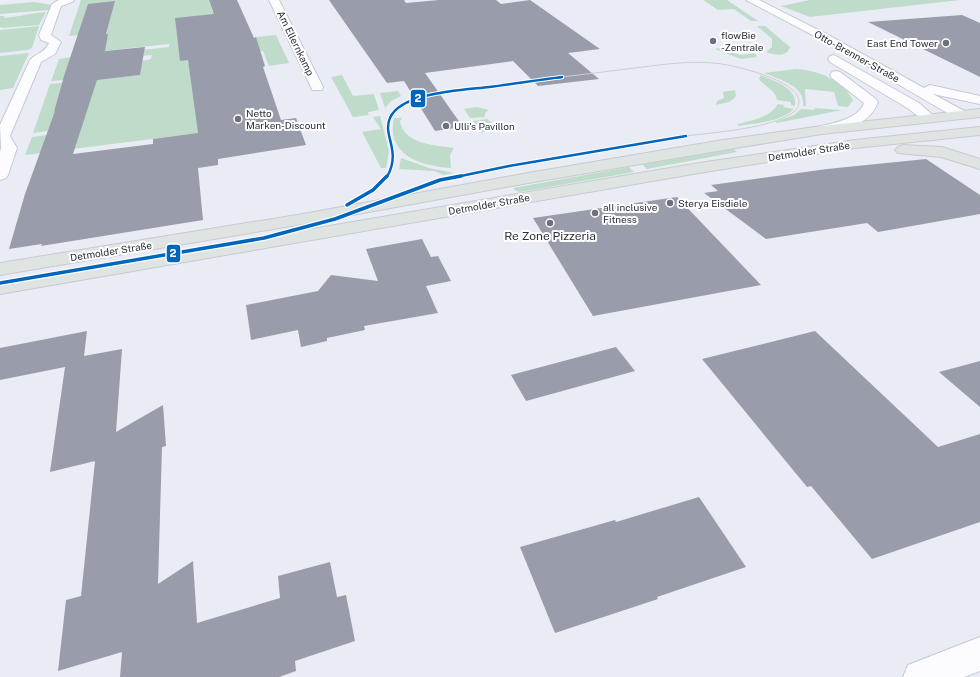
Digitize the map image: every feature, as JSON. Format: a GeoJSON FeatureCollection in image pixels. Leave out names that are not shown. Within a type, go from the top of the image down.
{"type":"FeatureCollection","features":[{"type":"Feature","properties":{"kind":"main road","name":"Detmolder Straße"},"geometry":{"type":"LineString","coordinates":[[0,270],[295,221],[630,160],[822,130],[980,113]]}},
{"type":"Feature","properties":{"kind":"main road"},"geometry":{"type":"LineString","coordinates":[[961,115],[980,130]]}},
{"type":"Feature","properties":{"kind":"main road"},"geometry":{"type":"LineString","coordinates":[[929,118],[980,154]]}},
{"type":"Feature","properties":{"kind":"main road","name":"Detmolder Straße"},"geometry":{"type":"LineString","coordinates":[[0,288],[686,170],[855,144],[980,130]]}},
{"type":"Feature","properties":{"kind":"main road"},"geometry":{"type":"LineString","coordinates":[[686,170],[730,172],[839,156],[907,150],[942,152],[980,164]]}},
{"type":"Feature","properties":{"kind":"street"},"geometry":{"type":"LineString","coordinates":[[0,175],[9,148],[8,142],[1,136],[36,60],[54,49],[55,42],[45,38],[44,35],[57,4],[69,0]]}},
{"type":"Feature","properties":{"kind":"street","name":"Am Ellernkamp"},"geometry":{"type":"LineString","coordinates":[[274,0],[317,87]]}},
{"type":"Feature","properties":{"kind":"street","name":"Otto-Brenner-Straße"},"geometry":{"type":"LineString","coordinates":[[746,0],[800,37]]}},
{"type":"Feature","properties":{"kind":"street","name":"Otto-Brenner-Straße"},"geometry":{"type":"LineString","coordinates":[[751,0],[826,38],[961,115]]}},
{"type":"Feature","properties":{"kind":"street","name":"Otto-Brenner-Straße"},"geometry":{"type":"LineString","coordinates":[[822,130],[860,117],[867,111],[871,102],[854,87],[831,71],[828,67],[829,56],[914,106],[929,118]]}},
{"type":"Feature","properties":{"kind":"street"},"geometry":{"type":"LineString","coordinates":[[901,80],[941,92],[980,100]]}},
{"type":"Feature","properties":{"kind":"street"},"geometry":{"type":"LineString","coordinates":[[920,677],[980,654]]}},
{"type":"Feature","properties":{"kind":"green space"},"geometry":{"type":"Polygon","coordinates":[[[81,0],[209,0],[213,12],[224,11],[192,86],[201,156],[176,136],[25,155],[32,137],[47,135],[48,131],[33,133],[50,84],[140,75],[142,61],[151,59],[152,55],[140,56],[141,50],[169,47],[169,44],[102,51],[78,35],[69,36],[81,0]]]}},
{"type":"Feature","properties":{"kind":"green space"},"geometry":{"type":"Polygon","coordinates":[[[703,0],[727,0],[758,21],[751,21],[734,9],[718,10],[703,0]]]}},
{"type":"Feature","properties":{"kind":"green space"},"geometry":{"type":"Polygon","coordinates":[[[810,0],[960,0],[810,17],[781,6],[810,0]]]}},
{"type":"Feature","properties":{"kind":"green space"},"geometry":{"type":"Polygon","coordinates":[[[34,2],[52,5],[49,10],[0,14],[0,5],[34,2]]]}},
{"type":"Feature","properties":{"kind":"green space"},"geometry":{"type":"Polygon","coordinates":[[[46,12],[39,25],[0,27],[0,16],[5,16],[3,18],[46,12]]]}},
{"type":"Feature","properties":{"kind":"green space"},"geometry":{"type":"Polygon","coordinates":[[[39,26],[32,48],[27,50],[0,53],[0,30],[39,26]]]}},
{"type":"Feature","properties":{"kind":"green space"},"geometry":{"type":"Polygon","coordinates":[[[757,26],[765,26],[790,47],[786,53],[780,55],[766,52],[772,47],[772,39],[757,26]]]}},
{"type":"Feature","properties":{"kind":"green space"},"geometry":{"type":"Polygon","coordinates":[[[276,35],[289,63],[269,66],[263,51],[260,51],[256,37],[276,35]]]}},
{"type":"Feature","properties":{"kind":"green space"},"geometry":{"type":"Polygon","coordinates":[[[719,48],[740,55],[755,53],[757,57],[741,59],[715,49],[719,48]]]}},
{"type":"Feature","properties":{"kind":"green space"},"geometry":{"type":"Polygon","coordinates":[[[29,53],[13,88],[0,90],[0,56],[29,53]]]}},
{"type":"Feature","properties":{"kind":"green space"},"geometry":{"type":"Polygon","coordinates":[[[72,57],[64,80],[51,81],[59,59],[72,57]]]}},
{"type":"Feature","properties":{"kind":"green space"},"geometry":{"type":"Polygon","coordinates":[[[796,69],[813,71],[829,77],[843,87],[853,100],[848,107],[838,106],[834,92],[805,89],[806,106],[803,106],[803,99],[796,88],[764,73],[796,69]]]}},
{"type":"Feature","properties":{"kind":"green space"},"geometry":{"type":"Polygon","coordinates":[[[342,75],[353,96],[374,94],[379,110],[368,112],[369,115],[353,117],[331,77],[342,75]]]}},
{"type":"Feature","properties":{"kind":"green space"},"geometry":{"type":"Polygon","coordinates":[[[761,75],[779,83],[789,90],[793,94],[795,106],[791,105],[791,102],[777,100],[772,91],[759,79],[761,75]]]}},
{"type":"Feature","properties":{"kind":"green space"},"geometry":{"type":"Polygon","coordinates":[[[735,90],[736,96],[732,100],[716,105],[717,101],[724,98],[723,92],[735,90]]]}},
{"type":"Feature","properties":{"kind":"green space"},"geometry":{"type":"Polygon","coordinates":[[[398,91],[401,96],[391,101],[385,108],[380,93],[398,91]]]}},
{"type":"Feature","properties":{"kind":"green space"},"geometry":{"type":"Polygon","coordinates":[[[778,104],[784,105],[783,107],[794,109],[782,117],[768,121],[739,126],[737,124],[754,120],[765,115],[778,104]]]}},
{"type":"Feature","properties":{"kind":"green space"},"geometry":{"type":"Polygon","coordinates":[[[476,107],[489,110],[485,113],[485,117],[470,118],[464,109],[476,107]]]}},
{"type":"Feature","properties":{"kind":"green space"},"geometry":{"type":"Polygon","coordinates":[[[814,108],[842,110],[777,123],[775,122],[794,115],[801,109],[815,110],[814,108]]]}},
{"type":"Feature","properties":{"kind":"green space"},"geometry":{"type":"Polygon","coordinates":[[[380,116],[389,151],[386,168],[381,168],[362,132],[381,129],[373,117],[380,116]]]}},
{"type":"Feature","properties":{"kind":"green space"},"geometry":{"type":"Polygon","coordinates":[[[394,118],[402,118],[400,121],[403,129],[414,139],[430,144],[454,148],[450,155],[451,168],[428,165],[417,161],[400,150],[395,141],[393,131],[394,118]]]}},
{"type":"Feature","properties":{"kind":"green space"},"geometry":{"type":"Polygon","coordinates":[[[487,119],[497,126],[481,133],[473,121],[487,119]]]}},
{"type":"Feature","properties":{"kind":"green space"},"geometry":{"type":"Polygon","coordinates":[[[734,149],[737,152],[647,169],[642,164],[734,149]]]}},
{"type":"Feature","properties":{"kind":"green space"},"geometry":{"type":"Polygon","coordinates":[[[401,158],[429,168],[454,173],[444,175],[434,171],[399,169],[401,158]]]}},
{"type":"Feature","properties":{"kind":"green space"},"geometry":{"type":"Polygon","coordinates":[[[629,167],[634,172],[520,192],[513,188],[629,167]]]}},
{"type":"Feature","properties":{"kind":"building"},"geometry":{"type":"Polygon","coordinates":[[[209,0],[237,0],[254,38],[256,37],[265,66],[263,67],[281,120],[296,118],[306,145],[218,159],[218,165],[198,168],[203,220],[41,246],[42,244],[9,249],[25,194],[55,111],[54,112],[64,76],[88,4],[115,1],[106,34],[108,34],[105,51],[145,47],[140,75],[97,80],[73,154],[153,144],[153,139],[198,133],[188,60],[180,61],[175,18],[214,14],[209,0]]]}},
{"type":"Feature","properties":{"kind":"building"},"geometry":{"type":"Polygon","coordinates":[[[329,0],[404,0],[406,3],[439,0],[496,0],[501,4],[530,0],[600,49],[568,53],[599,79],[538,86],[513,61],[425,73],[463,127],[435,131],[404,81],[387,83],[329,0]]]}},
{"type":"Feature","properties":{"kind":"building"},"geometry":{"type":"Polygon","coordinates":[[[962,15],[980,23],[980,77],[868,22],[962,15]]]}},
{"type":"Feature","properties":{"kind":"building"},"geometry":{"type":"Polygon","coordinates":[[[926,159],[980,195],[980,214],[878,232],[867,223],[766,239],[704,193],[718,191],[711,185],[827,169],[926,159]]]}},
{"type":"Feature","properties":{"kind":"building"},"geometry":{"type":"Polygon","coordinates":[[[677,197],[761,285],[593,316],[533,218],[677,197]]]}},
{"type":"Feature","properties":{"kind":"building"},"geometry":{"type":"Polygon","coordinates":[[[422,239],[431,257],[438,256],[451,281],[426,286],[438,313],[364,326],[365,330],[327,338],[327,341],[301,347],[298,330],[251,340],[246,305],[318,291],[331,275],[378,281],[366,249],[422,239]]]}},
{"type":"Feature","properties":{"kind":"building"},"geometry":{"type":"Polygon","coordinates":[[[87,331],[84,356],[122,349],[116,432],[163,405],[166,446],[162,447],[158,584],[193,561],[197,623],[280,598],[278,576],[330,562],[337,597],[346,595],[355,641],[295,661],[296,671],[279,677],[120,677],[122,652],[58,671],[66,600],[81,596],[95,461],[50,472],[65,367],[0,380],[0,348],[87,331]]]}},
{"type":"Feature","properties":{"kind":"building"},"geometry":{"type":"Polygon","coordinates":[[[815,331],[938,447],[980,434],[980,522],[872,559],[811,486],[807,487],[702,359],[815,331]]]}},
{"type":"Feature","properties":{"kind":"building"},"geometry":{"type":"Polygon","coordinates":[[[616,347],[635,371],[526,401],[511,375],[616,347]]]}},
{"type":"Feature","properties":{"kind":"building"},"geometry":{"type":"Polygon","coordinates":[[[980,361],[980,407],[939,372],[980,361]]]}},
{"type":"Feature","properties":{"kind":"building"},"geometry":{"type":"Polygon","coordinates":[[[699,497],[746,567],[657,597],[658,599],[555,633],[520,547],[615,520],[616,522],[699,497]]]}},
{"type":"Feature","properties":{"kind":"tram line"},"geometry":{"type":"LineString","coordinates":[[562,77],[669,64],[695,62],[713,63],[734,66],[778,80],[789,87],[797,95],[799,103],[796,110],[785,117],[772,122],[743,129],[686,136]]}},
{"type":"Feature","properties":{"kind":"transit line","name":"2"},"geometry":{"type":"LineString","coordinates":[[347,205],[373,190],[387,177],[394,159],[388,122],[392,114],[400,106],[411,100],[438,93],[562,77]]}},
{"type":"Feature","properties":{"kind":"transit line","name":"2"},"geometry":{"type":"LineString","coordinates":[[0,283],[264,238],[335,219],[440,180],[509,166],[686,136]]}},
{"type":"Feature","properties":{"kind":"place","name":"flowBie -Zentrale"},"geometry":{"type":"Point","coordinates":[713,41]}},
{"type":"Feature","properties":{"kind":"place","name":"East End Tower"},"geometry":{"type":"Point","coordinates":[946,43]}},
{"type":"Feature","properties":{"kind":"place","name":"Netto Marken-Discount"},"geometry":{"type":"Point","coordinates":[238,119]}},
{"type":"Feature","properties":{"kind":"place","name":"Ulli's Pavillon"},"geometry":{"type":"Point","coordinates":[446,126]}},
{"type":"Feature","properties":{"kind":"place","name":"Sterya Eisdiele"},"geometry":{"type":"Point","coordinates":[670,203]}},
{"type":"Feature","properties":{"kind":"place","name":"all inclusive Fitness"},"geometry":{"type":"Point","coordinates":[595,213]}},
{"type":"Feature","properties":{"kind":"place","name":"Re Zone Pizzeria"},"geometry":{"type":"Point","coordinates":[550,223]}}]}
